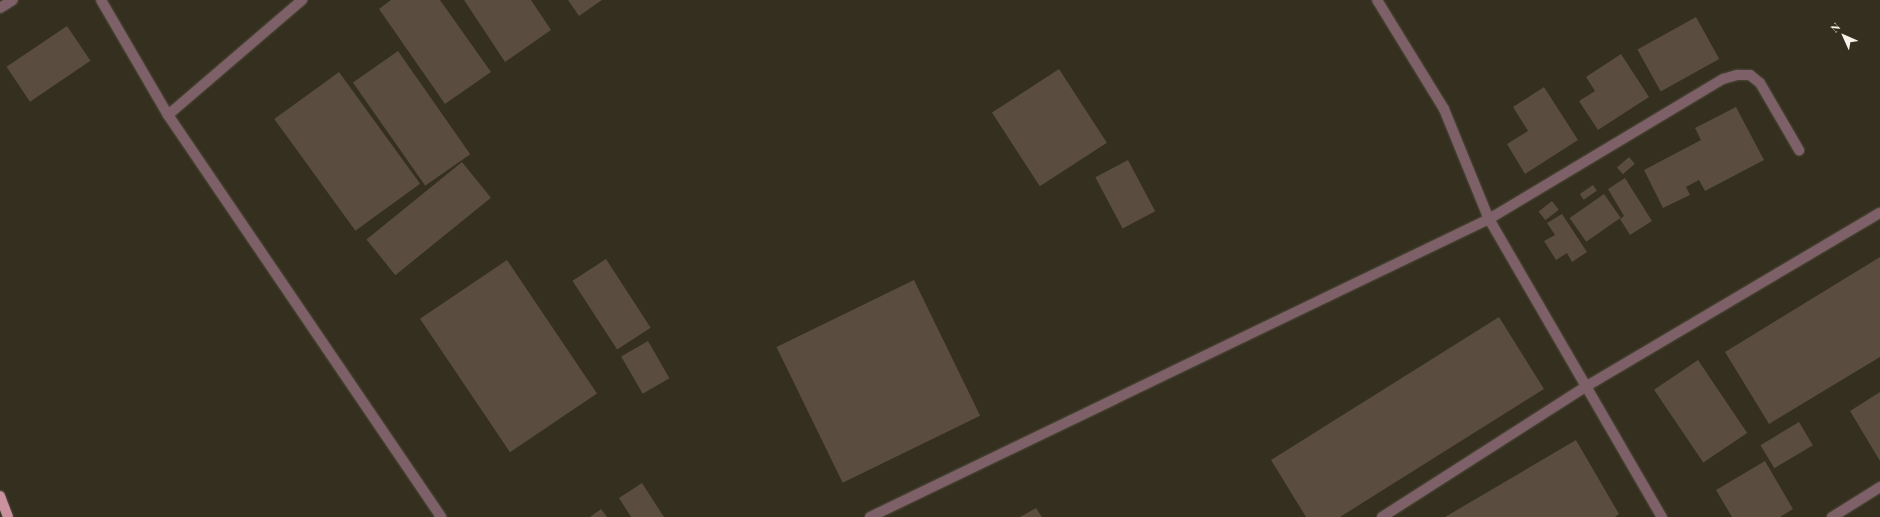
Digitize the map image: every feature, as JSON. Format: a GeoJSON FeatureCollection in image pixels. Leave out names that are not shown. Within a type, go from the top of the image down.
{"type":"FeatureCollection","features":[{"type":"Feature","properties":{"kind":"main road"},"geometry":{"type":"LineString","coordinates":[[0,496],[8,517]]}},
{"type":"Feature","properties":{"kind":"lane"},"geometry":{"type":"LineString","coordinates":[[0,8],[13,0]]}},
{"type":"Feature","properties":{"kind":"lane"},"geometry":{"type":"LineString","coordinates":[[101,0],[168,115],[441,517]]}},
{"type":"Feature","properties":{"kind":"lane"},"geometry":{"type":"LineString","coordinates":[[168,115],[302,0]]}},
{"type":"Feature","properties":{"kind":"lane"},"geometry":{"type":"LineString","coordinates":[[1377,0],[1444,108],[1489,219],[1662,517]]}},
{"type":"Feature","properties":{"kind":"lane"},"geometry":{"type":"LineString","coordinates":[[870,517],[1489,219],[1723,79],[1738,75],[1750,76],[1760,83],[1799,150]]}},
{"type":"Feature","properties":{"kind":"lane"},"geometry":{"type":"LineString","coordinates":[[1382,517],[1587,386],[1880,214]]}},
{"type":"Feature","properties":{"kind":"lane"},"geometry":{"type":"LineString","coordinates":[[1832,517],[1880,487]]}},
{"type":"Feature","properties":{"kind":"building"},"geometry":{"type":"Polygon","coordinates":[[[391,0],[440,0],[491,72],[445,104],[379,9],[391,0]]]}},
{"type":"Feature","properties":{"kind":"building"},"geometry":{"type":"Polygon","coordinates":[[[464,0],[531,0],[551,30],[505,62],[464,0]]]}},
{"type":"Feature","properties":{"kind":"building"},"geometry":{"type":"Polygon","coordinates":[[[568,0],[602,0],[579,16],[568,0]]]}},
{"type":"Feature","properties":{"kind":"building"},"geometry":{"type":"Polygon","coordinates":[[[1696,17],[1719,59],[1661,91],[1637,49],[1696,17]]]}},
{"type":"Feature","properties":{"kind":"building"},"geometry":{"type":"Polygon","coordinates":[[[67,26],[90,61],[30,102],[6,67],[67,26]]]}},
{"type":"Feature","properties":{"kind":"building"},"geometry":{"type":"Polygon","coordinates":[[[398,51],[470,154],[425,186],[353,83],[398,51]]]}},
{"type":"Feature","properties":{"kind":"building"},"geometry":{"type":"Polygon","coordinates":[[[1621,54],[1649,97],[1598,130],[1579,101],[1595,91],[1586,77],[1621,54]]]}},
{"type":"Feature","properties":{"kind":"building"},"geometry":{"type":"Polygon","coordinates":[[[1059,69],[1107,143],[1040,186],[992,113],[1059,69]]]}},
{"type":"Feature","properties":{"kind":"building"},"geometry":{"type":"Polygon","coordinates":[[[339,72],[420,184],[355,231],[274,119],[339,72]]]}},
{"type":"Feature","properties":{"kind":"building"},"geometry":{"type":"Polygon","coordinates":[[[1544,87],[1578,140],[1525,174],[1507,144],[1528,131],[1513,107],[1544,87]]]}},
{"type":"Feature","properties":{"kind":"building"},"geometry":{"type":"Polygon","coordinates":[[[1736,107],[1764,160],[1705,191],[1699,180],[1686,187],[1690,195],[1663,208],[1644,170],[1701,140],[1695,128],[1736,107]]]}},
{"type":"Feature","properties":{"kind":"building"},"geometry":{"type":"Polygon","coordinates":[[[1629,157],[1635,164],[1623,174],[1617,167],[1629,157]]]}},
{"type":"Feature","properties":{"kind":"building"},"geometry":{"type":"Polygon","coordinates":[[[1128,160],[1155,211],[1123,229],[1095,177],[1128,160]]]}},
{"type":"Feature","properties":{"kind":"building"},"geometry":{"type":"Polygon","coordinates":[[[462,162],[491,198],[395,275],[366,239],[462,162]]]}},
{"type":"Feature","properties":{"kind":"building"},"geometry":{"type":"Polygon","coordinates":[[[1625,178],[1652,221],[1630,235],[1620,219],[1624,216],[1608,189],[1625,178]]]}},
{"type":"Feature","properties":{"kind":"building"},"geometry":{"type":"Polygon","coordinates":[[[1593,185],[1597,191],[1584,200],[1580,194],[1593,185]]]}},
{"type":"Feature","properties":{"kind":"building"},"geometry":{"type":"Polygon","coordinates":[[[1604,194],[1621,218],[1586,242],[1570,218],[1604,194]]]}},
{"type":"Feature","properties":{"kind":"building"},"geometry":{"type":"Polygon","coordinates":[[[1552,201],[1559,210],[1545,220],[1539,211],[1552,201]]]}},
{"type":"Feature","properties":{"kind":"building"},"geometry":{"type":"Polygon","coordinates":[[[1562,214],[1587,252],[1572,262],[1567,253],[1556,260],[1544,241],[1555,235],[1547,223],[1562,214]]]}},
{"type":"Feature","properties":{"kind":"building"},"geometry":{"type":"Polygon","coordinates":[[[1880,257],[1880,357],[1769,424],[1725,352],[1880,257]]]}},
{"type":"Feature","properties":{"kind":"building"},"geometry":{"type":"Polygon","coordinates":[[[606,259],[651,328],[617,350],[572,281],[606,259]]]}},
{"type":"Feature","properties":{"kind":"building"},"geometry":{"type":"Polygon","coordinates":[[[507,260],[597,393],[510,452],[420,319],[507,260]]]}},
{"type":"Feature","properties":{"kind":"building"},"geometry":{"type":"Polygon","coordinates":[[[914,280],[980,416],[843,483],[776,347],[914,280]]]}},
{"type":"Feature","properties":{"kind":"building"},"geometry":{"type":"Polygon","coordinates":[[[1499,317],[1544,389],[1340,517],[1306,517],[1271,460],[1499,317]]]}},
{"type":"Feature","properties":{"kind":"building"},"geometry":{"type":"Polygon","coordinates":[[[648,341],[670,378],[643,394],[621,356],[648,341]]]}},
{"type":"Feature","properties":{"kind":"building"},"geometry":{"type":"Polygon","coordinates":[[[1698,360],[1747,433],[1703,463],[1654,390],[1698,360]]]}},
{"type":"Feature","properties":{"kind":"building"},"geometry":{"type":"Polygon","coordinates":[[[1880,392],[1880,461],[1850,411],[1880,392]]]}},
{"type":"Feature","properties":{"kind":"building"},"geometry":{"type":"Polygon","coordinates":[[[1799,422],[1813,445],[1774,468],[1760,445],[1799,422]]]}},
{"type":"Feature","properties":{"kind":"building"},"geometry":{"type":"Polygon","coordinates":[[[1576,440],[1619,514],[1615,517],[1445,517],[1576,440]]]}},
{"type":"Feature","properties":{"kind":"building"},"geometry":{"type":"Polygon","coordinates":[[[1765,461],[1793,509],[1780,517],[1732,517],[1716,490],[1765,461]]]}},
{"type":"Feature","properties":{"kind":"building"},"geometry":{"type":"Polygon","coordinates":[[[642,483],[664,517],[631,517],[619,498],[642,483]]]}},
{"type":"Feature","properties":{"kind":"building"},"geometry":{"type":"Polygon","coordinates":[[[1036,508],[1042,517],[1020,517],[1036,508]]]}},
{"type":"Feature","properties":{"kind":"building"},"geometry":{"type":"Polygon","coordinates":[[[601,509],[607,517],[590,517],[601,509]]]}}]}
